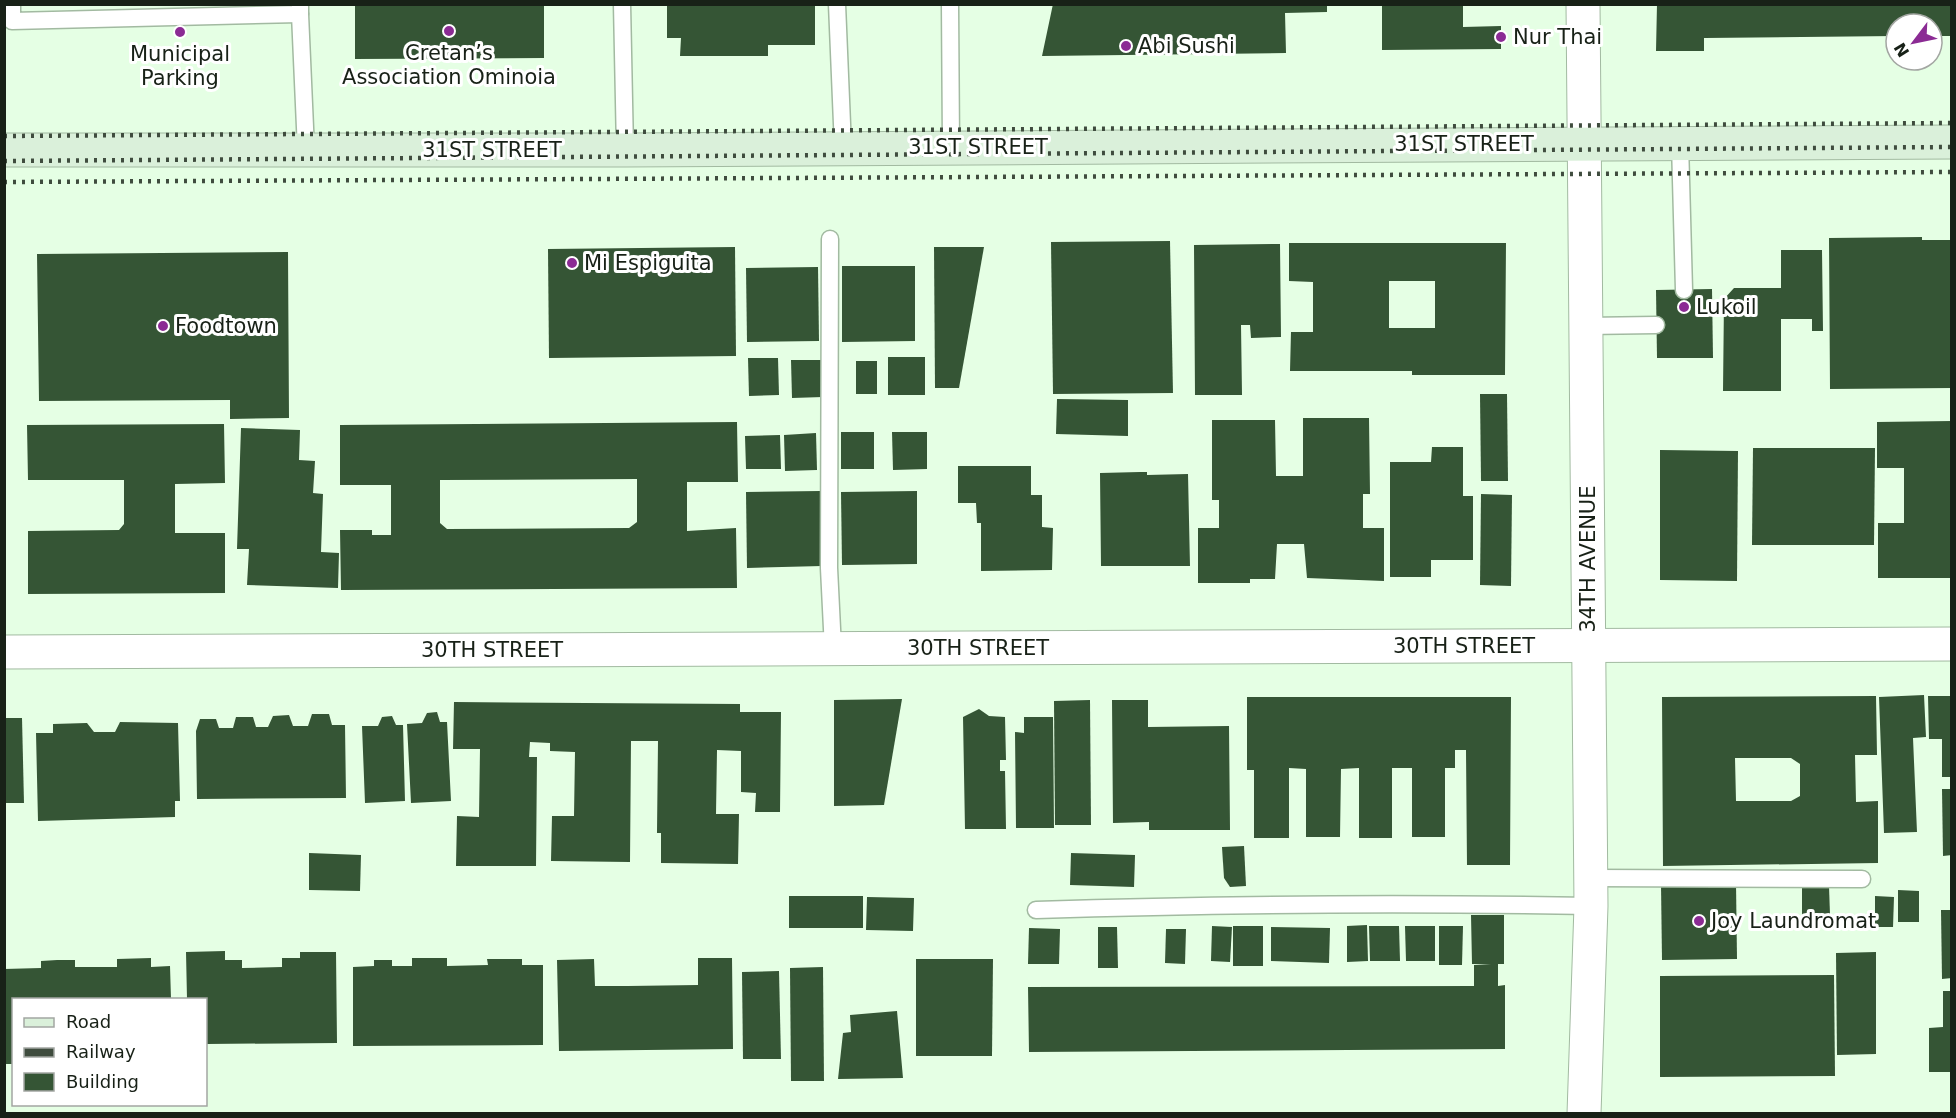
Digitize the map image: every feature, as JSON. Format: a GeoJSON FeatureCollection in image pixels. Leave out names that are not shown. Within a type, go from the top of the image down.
{"type":"FeatureCollection","features":[{"type":"Feature","properties":{"kind":"main road","name":"31ST STREET"},"geometry":{"type":"LineString","coordinates":[[4,150],[626,150],[1952,142]]}},
{"type":"Feature","properties":{"kind":"street","name":"34TH AVENUE"},"geometry":{"type":"LineString","coordinates":[[1583,4],[1591,892],[1584,1113]]}},
{"type":"Feature","properties":{"kind":"street","name":"30TH STREET"},"geometry":{"type":"LineString","coordinates":[[4,652],[1952,644]]}},
{"type":"Feature","properties":{"kind":"lane"},"geometry":{"type":"LineString","coordinates":[[622,4],[626,150]]}},
{"type":"Feature","properties":{"kind":"lane"},"geometry":{"type":"LineString","coordinates":[[837,4],[843,148]]}},
{"type":"Feature","properties":{"kind":"lane"},"geometry":{"type":"LineString","coordinates":[[950,4],[951,147]]}},
{"type":"Feature","properties":{"kind":"lane"},"geometry":{"type":"LineString","coordinates":[[12,13],[300,9],[306,150]]}},
{"type":"Feature","properties":{"kind":"lane"},"geometry":{"type":"LineString","coordinates":[[1680,143],[1684,290]]}},
{"type":"Feature","properties":{"kind":"lane"},"geometry":{"type":"LineString","coordinates":[[830,239],[829,567],[833,649]]}},
{"type":"Feature","properties":{"kind":"lane"},"geometry":{"type":"LineString","coordinates":[[1586,326],[1656,325]]}},
{"type":"Feature","properties":{"kind":"lane"},"geometry":{"type":"LineString","coordinates":[[1036,910],[1355,904],[1862,879]]}},
{"type":"Feature","properties":{"kind":"building","name":"Cretan’s Association Ominoia"},"geometry":{"type":"Polygon","coordinates":[[[355,4],[544,4],[544,58],[355,59],[355,4]]]}},
{"type":"Feature","properties":{"kind":"building"},"geometry":{"type":"Polygon","coordinates":[[[667,4],[815,4],[815,45],[768,45],[768,56],[680,56],[681,38],[667,38],[667,4]]]}},
{"type":"Feature","properties":{"kind":"building"},"geometry":{"type":"Polygon","coordinates":[[[1053,4],[1327,4],[1327,12],[1285,13],[1286,53],[1042,56],[1053,4]]]}},
{"type":"Feature","properties":{"kind":"building"},"geometry":{"type":"Polygon","coordinates":[[[1657,4],[1952,4],[1952,36],[1944,36],[1944,12],[1884,12],[1884,36],[1704,38],[1704,51],[1656,51],[1657,4]]]}},
{"type":"Feature","properties":{"kind":"building"},"geometry":{"type":"Polygon","coordinates":[[[1382,5],[1463,5],[1463,27],[1501,26],[1501,49],[1382,50],[1382,5]]]}},
{"type":"Feature","properties":{"kind":"building"},"geometry":{"type":"Polygon","coordinates":[[[1922,237],[1922,240],[1952,240],[1952,388],[1830,389],[1829,238],[1922,237]]]}},
{"type":"Feature","properties":{"kind":"building"},"geometry":{"type":"Polygon","coordinates":[[[1170,241],[1173,393],[1053,394],[1051,242],[1170,241]]]}},
{"type":"Feature","properties":{"kind":"building"},"geometry":{"type":"Polygon","coordinates":[[[1289,243],[1506,243],[1505,375],[1412,375],[1412,371],[1290,371],[1291,332],[1313,332],[1313,282],[1289,281],[1289,243]],[[1389,281],[1389,328],[1435,328],[1435,281],[1389,281]]]}},
{"type":"Feature","properties":{"kind":"building"},"geometry":{"type":"Polygon","coordinates":[[[1280,244],[1281,337],[1251,338],[1250,325],[1241,325],[1242,395],[1195,395],[1194,245],[1280,244]]]}},
{"type":"Feature","properties":{"kind":"building"},"geometry":{"type":"Polygon","coordinates":[[[735,247],[736,356],[549,358],[548,249],[735,247]]]}},
{"type":"Feature","properties":{"kind":"building"},"geometry":{"type":"Polygon","coordinates":[[[934,247],[984,247],[959,388],[935,388],[934,247]]]}},
{"type":"Feature","properties":{"kind":"building"},"geometry":{"type":"Polygon","coordinates":[[[1781,250],[1822,250],[1823,331],[1812,331],[1812,319],[1781,319],[1781,391],[1723,391],[1724,299],[1734,288],[1781,288],[1781,250]]]}},
{"type":"Feature","properties":{"kind":"building","name":"Foodtown"},"geometry":{"type":"Polygon","coordinates":[[[288,252],[289,418],[230,419],[230,400],[39,401],[37,254],[288,252]]]}},
{"type":"Feature","properties":{"kind":"building"},"geometry":{"type":"Polygon","coordinates":[[[842,266],[915,266],[915,341],[842,342],[842,266]]]}},
{"type":"Feature","properties":{"kind":"building"},"geometry":{"type":"Polygon","coordinates":[[[818,267],[819,341],[747,342],[746,268],[818,267]]]}},
{"type":"Feature","properties":{"kind":"building","name":"Lukoil"},"geometry":{"type":"Polygon","coordinates":[[[1712,289],[1713,358],[1657,358],[1656,290],[1712,289]]]}},
{"type":"Feature","properties":{"kind":"building"},"geometry":{"type":"Polygon","coordinates":[[[888,357],[925,357],[925,395],[888,395],[888,357]]]}},
{"type":"Feature","properties":{"kind":"building"},"geometry":{"type":"Polygon","coordinates":[[[748,358],[778,358],[779,395],[749,396],[748,358]]]}},
{"type":"Feature","properties":{"kind":"building"},"geometry":{"type":"Polygon","coordinates":[[[791,360],[822,360],[823,397],[792,398],[791,360]]]}},
{"type":"Feature","properties":{"kind":"building"},"geometry":{"type":"Polygon","coordinates":[[[856,361],[877,361],[877,394],[856,394],[856,361]]]}},
{"type":"Feature","properties":{"kind":"building"},"geometry":{"type":"Polygon","coordinates":[[[1480,394],[1507,394],[1508,481],[1481,481],[1480,394]]]}},
{"type":"Feature","properties":{"kind":"building"},"geometry":{"type":"Polygon","coordinates":[[[1057,399],[1128,400],[1128,436],[1056,434],[1057,399]]]}},
{"type":"Feature","properties":{"kind":"building"},"geometry":{"type":"Polygon","coordinates":[[[1303,418],[1369,418],[1370,494],[1363,494],[1363,528],[1384,528],[1384,581],[1307,578],[1304,544],[1277,544],[1275,579],[1250,579],[1250,583],[1198,583],[1198,528],[1219,528],[1219,500],[1212,500],[1212,420],[1275,420],[1276,476],[1303,476],[1303,418]]]}},
{"type":"Feature","properties":{"kind":"building"},"geometry":{"type":"Polygon","coordinates":[[[1952,421],[1952,578],[1878,578],[1878,523],[1904,523],[1904,468],[1877,468],[1877,422],[1952,421]]]}},
{"type":"Feature","properties":{"kind":"building"},"geometry":{"type":"Polygon","coordinates":[[[737,422],[738,482],[687,482],[687,531],[736,528],[737,588],[341,590],[340,530],[372,530],[372,535],[391,535],[391,485],[340,485],[340,425],[737,422]],[[637,479],[440,480],[440,523],[447,529],[629,528],[637,522],[637,479]]]}},
{"type":"Feature","properties":{"kind":"building"},"geometry":{"type":"Polygon","coordinates":[[[224,424],[225,483],[175,484],[175,533],[225,533],[225,593],[28,594],[28,531],[119,530],[124,524],[124,480],[28,480],[27,425],[224,424]]]}},
{"type":"Feature","properties":{"kind":"building"},"geometry":{"type":"Polygon","coordinates":[[[241,428],[300,430],[299,460],[315,461],[313,493],[323,494],[321,552],[339,553],[338,588],[247,585],[249,549],[237,549],[241,428]]]}},
{"type":"Feature","properties":{"kind":"building"},"geometry":{"type":"Polygon","coordinates":[[[841,432],[874,432],[874,469],[841,469],[841,432]]]}},
{"type":"Feature","properties":{"kind":"building"},"geometry":{"type":"Polygon","coordinates":[[[892,432],[927,432],[927,469],[893,470],[892,432]]]}},
{"type":"Feature","properties":{"kind":"building"},"geometry":{"type":"Polygon","coordinates":[[[816,433],[817,470],[785,471],[784,435],[816,433]]]}},
{"type":"Feature","properties":{"kind":"building"},"geometry":{"type":"Polygon","coordinates":[[[780,435],[781,469],[746,469],[745,436],[780,435]]]}},
{"type":"Feature","properties":{"kind":"building"},"geometry":{"type":"Polygon","coordinates":[[[1432,447],[1463,447],[1463,496],[1473,496],[1473,560],[1431,560],[1431,577],[1390,577],[1390,462],[1431,462],[1432,447]]]}},
{"type":"Feature","properties":{"kind":"building"},"geometry":{"type":"Polygon","coordinates":[[[1753,448],[1875,448],[1874,545],[1752,545],[1753,448]]]}},
{"type":"Feature","properties":{"kind":"building"},"geometry":{"type":"Polygon","coordinates":[[[1660,450],[1738,451],[1737,581],[1660,580],[1660,450]]]}},
{"type":"Feature","properties":{"kind":"building"},"geometry":{"type":"Polygon","coordinates":[[[958,466],[1031,466],[1031,495],[1042,495],[1042,527],[1053,528],[1052,570],[981,571],[981,523],[977,523],[976,503],[958,503],[958,466]]]}},
{"type":"Feature","properties":{"kind":"building"},"geometry":{"type":"Polygon","coordinates":[[[1147,472],[1147,475],[1188,474],[1190,566],[1101,566],[1100,473],[1147,472]]]}},
{"type":"Feature","properties":{"kind":"building"},"geometry":{"type":"Polygon","coordinates":[[[820,491],[822,566],[747,568],[746,492],[820,491]]]}},
{"type":"Feature","properties":{"kind":"building"},"geometry":{"type":"Polygon","coordinates":[[[917,491],[917,564],[842,565],[841,492],[917,491]]]}},
{"type":"Feature","properties":{"kind":"building"},"geometry":{"type":"Polygon","coordinates":[[[1481,494],[1512,495],[1511,586],[1480,585],[1481,494]]]}},
{"type":"Feature","properties":{"kind":"building"},"geometry":{"type":"Polygon","coordinates":[[[1924,695],[1926,737],[1913,738],[1917,832],[1884,833],[1879,697],[1924,695]]]}},
{"type":"Feature","properties":{"kind":"building"},"geometry":{"type":"Polygon","coordinates":[[[1876,696],[1877,755],[1855,755],[1856,802],[1878,801],[1878,863],[1663,866],[1662,697],[1876,696]],[[1735,758],[1736,801],[1791,801],[1800,796],[1800,764],[1791,758],[1735,758]]]}},
{"type":"Feature","properties":{"kind":"building"},"geometry":{"type":"Polygon","coordinates":[[[1928,696],[1952,696],[1952,777],[1942,777],[1942,739],[1929,739],[1928,696]]]}},
{"type":"Feature","properties":{"kind":"building"},"geometry":{"type":"Polygon","coordinates":[[[1247,697],[1511,697],[1510,865],[1467,865],[1466,750],[1455,750],[1455,768],[1445,768],[1445,837],[1412,837],[1412,768],[1392,768],[1392,838],[1359,838],[1359,768],[1341,769],[1340,837],[1306,837],[1306,769],[1289,768],[1289,838],[1254,838],[1254,770],[1247,770],[1247,697]]]}},
{"type":"Feature","properties":{"kind":"building"},"geometry":{"type":"Polygon","coordinates":[[[902,699],[884,805],[834,806],[834,700],[902,699]]]}},
{"type":"Feature","properties":{"kind":"building"},"geometry":{"type":"Polygon","coordinates":[[[1090,700],[1091,825],[1055,825],[1054,701],[1090,700]]]}},
{"type":"Feature","properties":{"kind":"building"},"geometry":{"type":"Polygon","coordinates":[[[1112,700],[1148,700],[1148,727],[1229,726],[1230,830],[1149,830],[1149,822],[1113,823],[1112,700]]]}},
{"type":"Feature","properties":{"kind":"building"},"geometry":{"type":"Polygon","coordinates":[[[454,702],[740,704],[740,712],[781,712],[780,812],[755,812],[756,793],[741,792],[741,751],[717,750],[716,814],[739,814],[738,864],[661,863],[661,833],[657,833],[658,741],[631,741],[630,862],[551,861],[552,816],[574,816],[575,752],[550,751],[550,743],[530,742],[529,757],[537,757],[536,866],[456,866],[457,816],[479,817],[480,749],[453,749],[454,702]]]}},
{"type":"Feature","properties":{"kind":"building"},"geometry":{"type":"Polygon","coordinates":[[[979,709],[989,716],[1005,717],[1006,760],[1000,760],[1000,771],[1005,771],[1006,829],[965,829],[963,717],[979,709]]]}},
{"type":"Feature","properties":{"kind":"building"},"geometry":{"type":"Polygon","coordinates":[[[437,712],[440,722],[447,722],[451,801],[411,803],[407,724],[422,723],[427,713],[437,712]]]}},
{"type":"Feature","properties":{"kind":"building"},"geometry":{"type":"Polygon","coordinates":[[[312,714],[329,714],[332,725],[345,725],[346,798],[197,799],[196,731],[200,719],[216,719],[219,728],[233,728],[236,717],[253,717],[256,727],[268,727],[273,716],[289,715],[293,726],[308,726],[312,714]]]}},
{"type":"Feature","properties":{"kind":"building"},"geometry":{"type":"Polygon","coordinates":[[[392,716],[396,725],[403,725],[405,801],[365,803],[362,726],[378,726],[382,717],[392,716]]]}},
{"type":"Feature","properties":{"kind":"building"},"geometry":{"type":"Polygon","coordinates":[[[1024,717],[1053,717],[1054,828],[1016,828],[1015,732],[1024,733],[1024,717]]]}},
{"type":"Feature","properties":{"kind":"building"},"geometry":{"type":"Polygon","coordinates":[[[4,718],[22,718],[24,803],[4,803],[4,718]]]}},
{"type":"Feature","properties":{"kind":"building"},"geometry":{"type":"Polygon","coordinates":[[[120,722],[178,723],[180,801],[175,801],[175,817],[38,821],[36,733],[53,733],[53,724],[87,723],[94,732],[115,732],[120,722]]]}},
{"type":"Feature","properties":{"kind":"building"},"geometry":{"type":"Polygon","coordinates":[[[1942,789],[1952,789],[1952,855],[1943,856],[1942,789]]]}},
{"type":"Feature","properties":{"kind":"building"},"geometry":{"type":"Polygon","coordinates":[[[1244,846],[1246,886],[1230,887],[1224,878],[1222,847],[1244,846]]]}},
{"type":"Feature","properties":{"kind":"building"},"geometry":{"type":"Polygon","coordinates":[[[309,853],[361,855],[360,891],[309,890],[309,853]]]}},
{"type":"Feature","properties":{"kind":"building"},"geometry":{"type":"Polygon","coordinates":[[[1071,853],[1135,855],[1134,887],[1070,885],[1071,853]]]}},
{"type":"Feature","properties":{"kind":"building","name":"Joy Laundromat"},"geometry":{"type":"Polygon","coordinates":[[[1736,883],[1737,959],[1662,960],[1661,884],[1736,883]]]}},
{"type":"Feature","properties":{"kind":"building"},"geometry":{"type":"Polygon","coordinates":[[[1802,886],[1829,886],[1830,915],[1802,916],[1802,886]]]}},
{"type":"Feature","properties":{"kind":"building"},"geometry":{"type":"Polygon","coordinates":[[[1898,890],[1919,891],[1919,922],[1898,922],[1898,890]]]}},
{"type":"Feature","properties":{"kind":"building"},"geometry":{"type":"Polygon","coordinates":[[[789,896],[863,896],[863,928],[789,928],[789,896]]]}},
{"type":"Feature","properties":{"kind":"building"},"geometry":{"type":"Polygon","coordinates":[[[1875,896],[1894,897],[1893,927],[1875,927],[1875,896]]]}},
{"type":"Feature","properties":{"kind":"building"},"geometry":{"type":"Polygon","coordinates":[[[867,897],[914,898],[913,931],[866,930],[867,897]]]}},
{"type":"Feature","properties":{"kind":"building"},"geometry":{"type":"Polygon","coordinates":[[[1941,910],[1952,910],[1952,978],[1942,979],[1941,910]]]}},
{"type":"Feature","properties":{"kind":"building"},"geometry":{"type":"Polygon","coordinates":[[[1471,915],[1504,915],[1504,964],[1498,964],[1498,986],[1505,985],[1505,1049],[1029,1052],[1028,987],[1474,986],[1474,965],[1491,964],[1472,964],[1471,915]]]}},
{"type":"Feature","properties":{"kind":"building"},"geometry":{"type":"Polygon","coordinates":[[[1367,925],[1368,961],[1347,962],[1347,926],[1367,925]]]}},
{"type":"Feature","properties":{"kind":"building"},"geometry":{"type":"Polygon","coordinates":[[[1212,926],[1232,927],[1230,962],[1211,961],[1212,926]]]}},
{"type":"Feature","properties":{"kind":"building"},"geometry":{"type":"Polygon","coordinates":[[[1233,926],[1263,926],[1263,966],[1233,966],[1233,926]]]}},
{"type":"Feature","properties":{"kind":"building"},"geometry":{"type":"Polygon","coordinates":[[[1369,926],[1399,926],[1400,961],[1370,961],[1369,926]]]}},
{"type":"Feature","properties":{"kind":"building"},"geometry":{"type":"Polygon","coordinates":[[[1405,926],[1435,926],[1435,961],[1406,961],[1405,926]]]}},
{"type":"Feature","properties":{"kind":"building"},"geometry":{"type":"Polygon","coordinates":[[[1439,926],[1463,926],[1462,965],[1439,965],[1439,926]]]}},
{"type":"Feature","properties":{"kind":"building"},"geometry":{"type":"Polygon","coordinates":[[[1098,927],[1117,927],[1118,968],[1098,968],[1098,927]]]}},
{"type":"Feature","properties":{"kind":"building"},"geometry":{"type":"Polygon","coordinates":[[[1271,927],[1330,928],[1329,963],[1271,961],[1271,927]]]}},
{"type":"Feature","properties":{"kind":"building"},"geometry":{"type":"Polygon","coordinates":[[[1029,928],[1060,929],[1059,964],[1028,964],[1029,928]]]}},
{"type":"Feature","properties":{"kind":"building"},"geometry":{"type":"Polygon","coordinates":[[[1166,929],[1186,929],[1185,964],[1165,963],[1166,929]]]}},
{"type":"Feature","properties":{"kind":"building"},"geometry":{"type":"Polygon","coordinates":[[[225,951],[225,960],[242,960],[242,968],[282,967],[282,958],[300,958],[300,952],[336,952],[337,1043],[207,1044],[207,998],[187,998],[186,952],[225,951]]]}},
{"type":"Feature","properties":{"kind":"building"},"geometry":{"type":"Polygon","coordinates":[[[1876,952],[1876,1054],[1837,1055],[1836,953],[1876,952]]]}},
{"type":"Feature","properties":{"kind":"building"},"geometry":{"type":"Polygon","coordinates":[[[151,958],[151,967],[170,966],[171,998],[12,998],[12,1064],[4,1064],[4,969],[41,968],[41,961],[57,960],[75,960],[75,967],[117,967],[117,959],[151,958]]]}},
{"type":"Feature","properties":{"kind":"building"},"geometry":{"type":"Polygon","coordinates":[[[412,958],[447,958],[447,966],[488,965],[487,959],[522,959],[522,965],[543,965],[543,1045],[353,1046],[353,967],[374,966],[374,960],[392,960],[392,966],[412,966],[412,958]]]}},
{"type":"Feature","properties":{"kind":"building"},"geometry":{"type":"Polygon","coordinates":[[[698,958],[732,958],[733,1049],[559,1051],[557,960],[594,959],[595,986],[628,986],[698,985],[698,958]]]}},
{"type":"Feature","properties":{"kind":"building"},"geometry":{"type":"Polygon","coordinates":[[[916,959],[993,959],[992,1056],[916,1056],[916,959]]]}},
{"type":"Feature","properties":{"kind":"building"},"geometry":{"type":"Polygon","coordinates":[[[823,967],[824,1081],[791,1081],[790,968],[823,967]]]}},
{"type":"Feature","properties":{"kind":"building"},"geometry":{"type":"Polygon","coordinates":[[[779,971],[781,1059],[743,1059],[742,972],[779,971]]]}},
{"type":"Feature","properties":{"kind":"building"},"geometry":{"type":"Polygon","coordinates":[[[1834,975],[1835,1076],[1660,1077],[1660,976],[1834,975]]]}},
{"type":"Feature","properties":{"kind":"building"},"geometry":{"type":"Polygon","coordinates":[[[1943,991],[1952,991],[1952,1072],[1929,1072],[1929,1028],[1943,1027],[1943,991]]]}},
{"type":"Feature","properties":{"kind":"building"},"geometry":{"type":"Polygon","coordinates":[[[897,1011],[903,1078],[838,1079],[843,1033],[851,1032],[850,1015],[897,1011]]]}},
{"type":"Feature","properties":{"kind":"railway"},"geometry":{"type":"LineString","coordinates":[[4,136],[1952,123]]}},
{"type":"Feature","properties":{"kind":"railway"},"geometry":{"type":"LineString","coordinates":[[4,161],[1952,147]]}},
{"type":"Feature","properties":{"kind":"railway"},"geometry":{"type":"LineString","coordinates":[[4,182],[1952,172]]}},
{"type":"Feature","properties":{"kind":"place","name":"Cretan’s Association Ominoia"},"geometry":{"type":"Point","coordinates":[449,31]}},
{"type":"Feature","properties":{"kind":"place","name":"Municipal Parking"},"geometry":{"type":"Point","coordinates":[180,32]}},
{"type":"Feature","properties":{"kind":"place","name":"Nur Thai"},"geometry":{"type":"Point","coordinates":[1501,37]}},
{"type":"Feature","properties":{"kind":"place","name":"Abi Sushi"},"geometry":{"type":"Point","coordinates":[1126,46]}},
{"type":"Feature","properties":{"kind":"place","name":"Mi Espiguita"},"geometry":{"type":"Point","coordinates":[572,263]}},
{"type":"Feature","properties":{"kind":"place","name":"Lukoil"},"geometry":{"type":"Point","coordinates":[1684,307]}},
{"type":"Feature","properties":{"kind":"place","name":"Foodtown"},"geometry":{"type":"Point","coordinates":[163,326]}},
{"type":"Feature","properties":{"kind":"place","name":"Joy Laundromat"},"geometry":{"type":"Point","coordinates":[1699,921]}}]}
